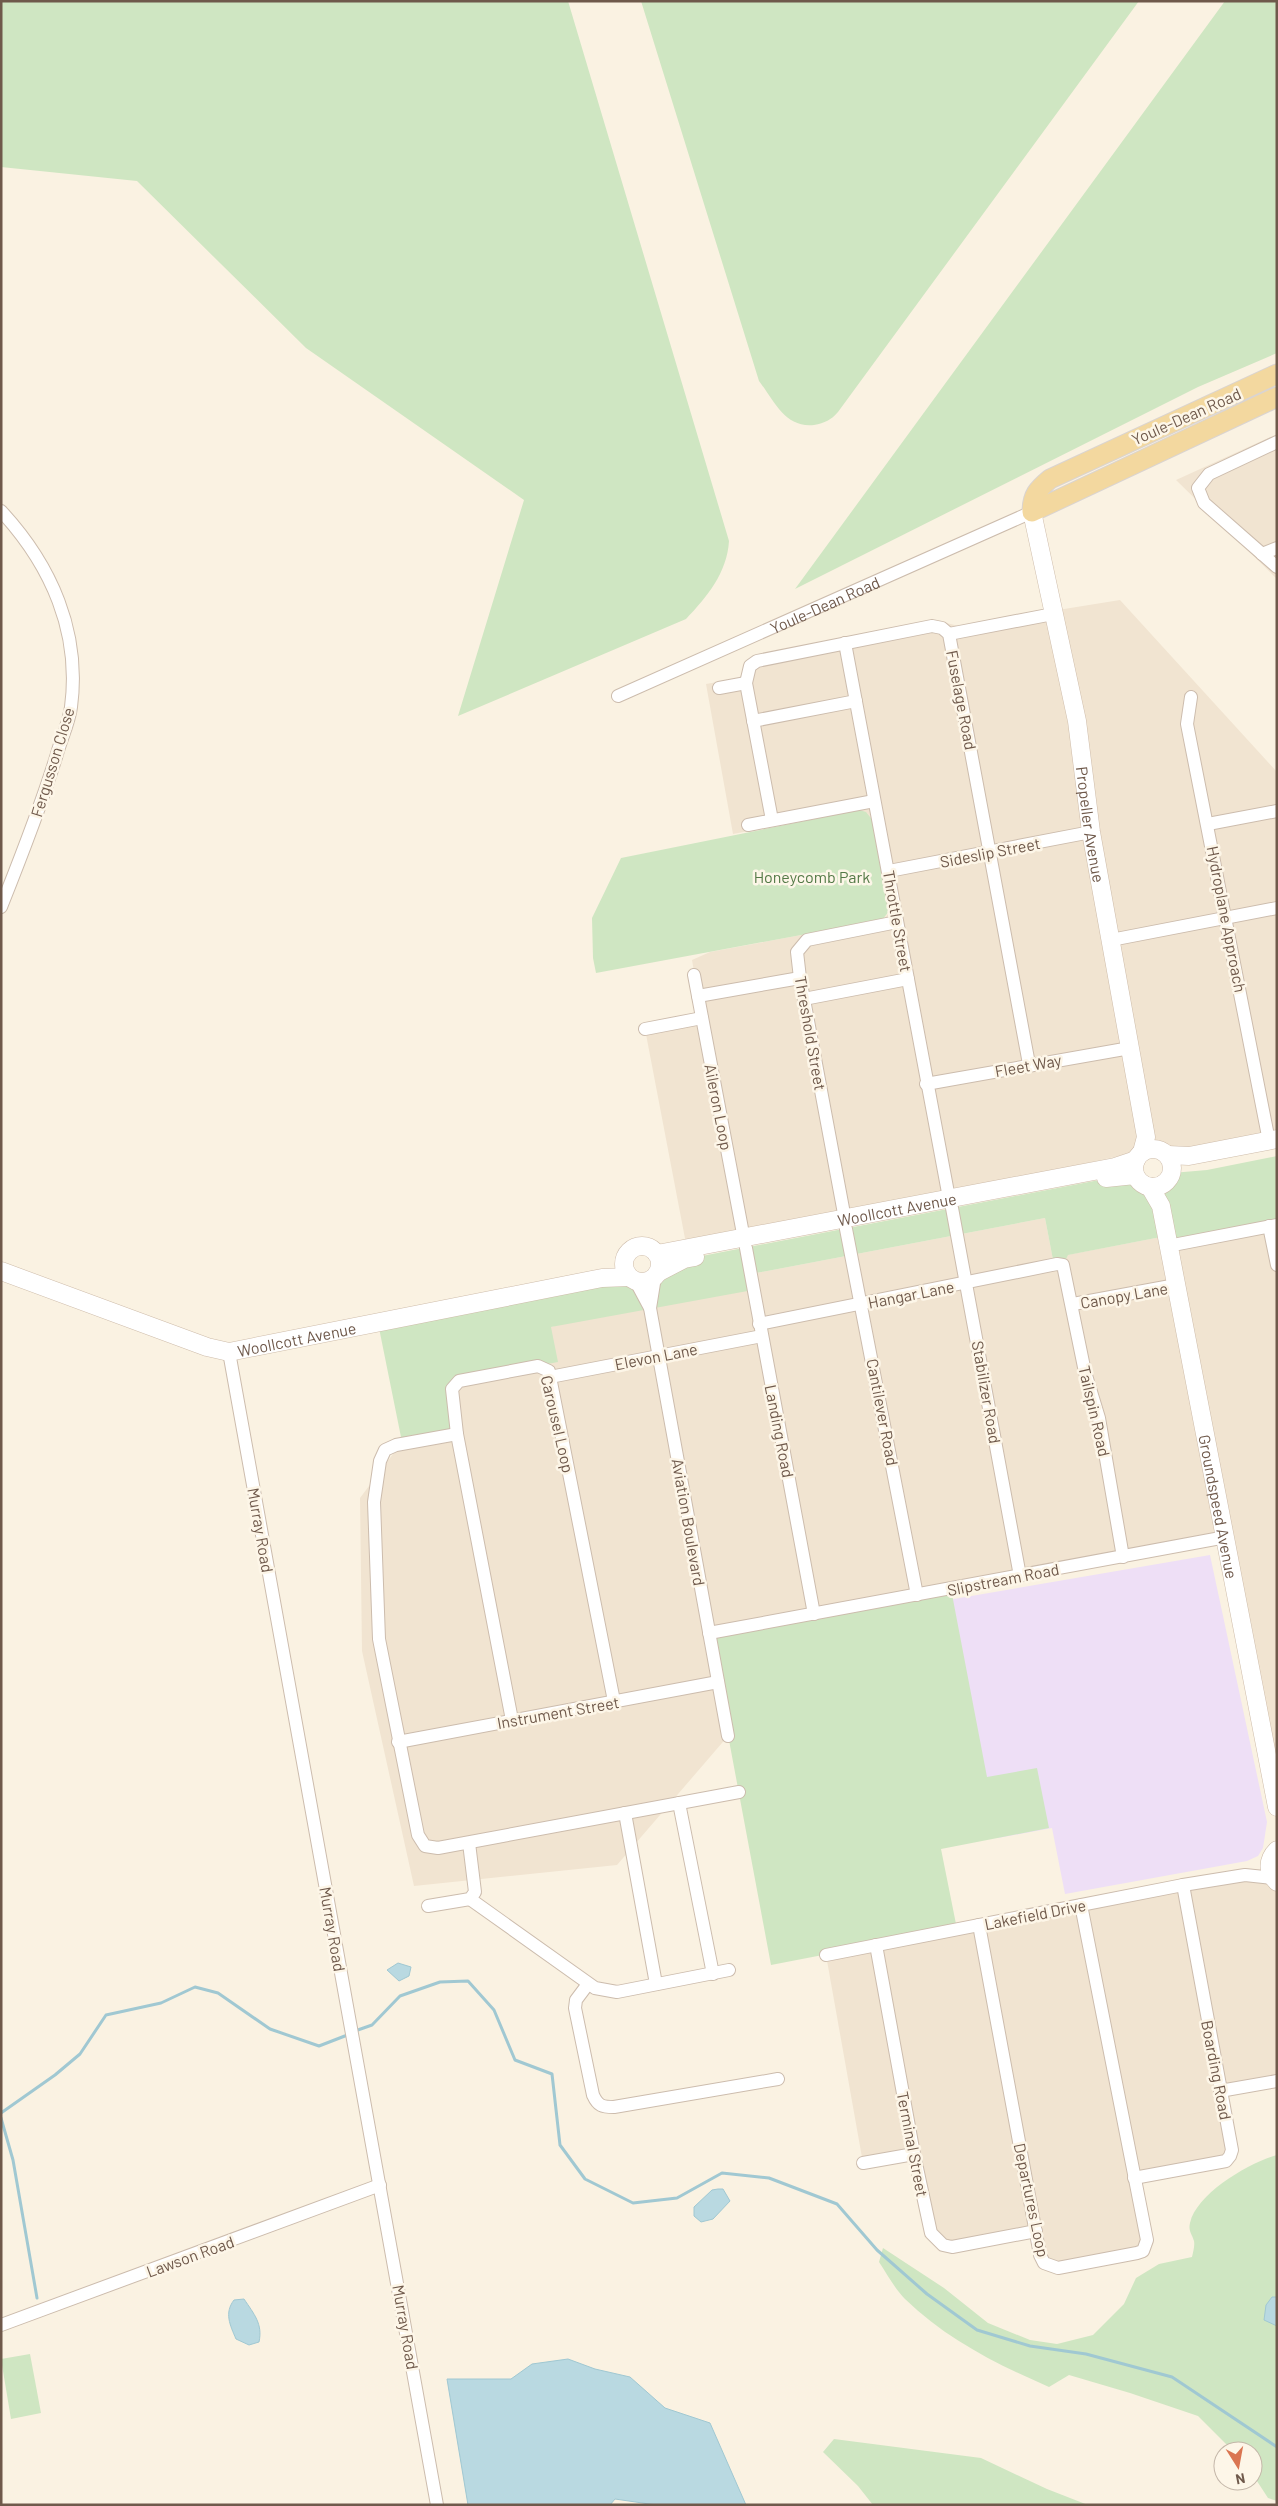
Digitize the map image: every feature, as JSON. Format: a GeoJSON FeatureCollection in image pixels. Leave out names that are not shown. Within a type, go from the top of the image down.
{"type":"FeatureCollection","features":[{"type":"Feature","properties":{"kind":"main road","name":"Youle-Dean Road"},"geometry":{"type":"LineString","coordinates":[[1277,374],[1050,479],[1036,491],[1032,501],[1032,512],[1277,397]]}},
{"type":"Feature","properties":{"kind":"street"},"geometry":{"type":"LineString","coordinates":[[1277,442],[1209,474],[1198,488],[1204,503],[1277,567]]}},
{"type":"Feature","properties":{"kind":"street","name":"Fergusson Close"},"geometry":{"type":"LineString","coordinates":[[1,510],[25,537],[49,579],[64,615],[71,663],[71,708],[45,792],[1,907]]}},
{"type":"Feature","properties":{"kind":"street","name":"Propeller Avenue"},"geometry":{"type":"LineString","coordinates":[[1032,512],[1078,729],[1091,832],[1130,1048],[1147,1155]]}},
{"type":"Feature","properties":{"kind":"street","name":"Youle-Dean Road"},"geometry":{"type":"LineString","coordinates":[[618,696],[1032,512]]}},
{"type":"Feature","properties":{"kind":"street"},"geometry":{"type":"LineString","coordinates":[[1262,554],[1277,548]]}},
{"type":"Feature","properties":{"kind":"street"},"geometry":{"type":"LineString","coordinates":[[949,634],[1053,614]]}},
{"type":"Feature","properties":{"kind":"street","name":"Fuselage Road"},"geometry":{"type":"LineString","coordinates":[[746,683],[750,666],[757,661],[932,626],[942,628],[949,634],[1029,1064]]}},
{"type":"Feature","properties":{"kind":"street","name":"Throttle Street"},"geometry":{"type":"LineString","coordinates":[[845,643],[889,872],[926,1084],[951,1203]]}},
{"type":"Feature","properties":{"kind":"street"},"geometry":{"type":"LineString","coordinates":[[719,688],[746,683],[772,820]]}},
{"type":"Feature","properties":{"kind":"street","name":"Hydroplane Approach"},"geometry":{"type":"LineString","coordinates":[[1191,697],[1187,724],[1274,1144]]}},
{"type":"Feature","properties":{"kind":"street"},"geometry":{"type":"LineString","coordinates":[[753,721],[856,701]]}},
{"type":"Feature","properties":{"kind":"street"},"geometry":{"type":"LineString","coordinates":[[748,825],[874,801]]}},
{"type":"Feature","properties":{"kind":"street"},"geometry":{"type":"LineString","coordinates":[[1208,824],[1277,811]]}},
{"type":"Feature","properties":{"kind":"street","name":"Sideslip Street"},"geometry":{"type":"LineString","coordinates":[[889,872],[1091,832]]}},
{"type":"Feature","properties":{"kind":"street"},"geometry":{"type":"LineString","coordinates":[[1111,940],[1277,908]]}},
{"type":"Feature","properties":{"kind":"street","name":"Threshold Street"},"geometry":{"type":"LineString","coordinates":[[846,1224],[800,978],[797,952],[801,944],[807,940],[897,922]]}},
{"type":"Feature","properties":{"kind":"street","name":"Aileron Loop"},"geometry":{"type":"LineString","coordinates":[[694,975],[745,1243]]}},
{"type":"Feature","properties":{"kind":"street"},"geometry":{"type":"LineString","coordinates":[[698,996],[800,978]]}},
{"type":"Feature","properties":{"kind":"street"},"geometry":{"type":"LineString","coordinates":[[804,999],[908,979]]}},
{"type":"Feature","properties":{"kind":"street"},"geometry":{"type":"LineString","coordinates":[[644,1029],[702,1018]]}},
{"type":"Feature","properties":{"kind":"street","name":"Fleet Way"},"geometry":{"type":"LineString","coordinates":[[926,1084],[1029,1064],[1130,1048]]}},
{"type":"Feature","properties":{"kind":"street"},"geometry":{"type":"LineString","coordinates":[[1162,1181],[1172,1167],[1147,1155],[1139,1181],[1162,1181],[1274,1144]]}},
{"type":"Feature","properties":{"kind":"street","name":"Woollcott Avenue"},"geometry":{"type":"LineString","coordinates":[[629,1273],[627,1254],[636,1247],[648,1247],[657,1254],[745,1243],[951,1203],[1118,1176],[1147,1155],[1188,1156],[1274,1144]]}},
{"type":"Feature","properties":{"kind":"street","name":"Groundspeed Avenue"},"geometry":{"type":"LineString","coordinates":[[1162,1181],[1160,1206],[1226,1537],[1271,1750],[1277,1807]]}},
{"type":"Feature","properties":{"kind":"street","name":"Stabilizer Road"},"geometry":{"type":"LineString","coordinates":[[951,1203],[1020,1576]]}},
{"type":"Feature","properties":{"kind":"street","name":"Cantilever Road"},"geometry":{"type":"LineString","coordinates":[[846,1224],[917,1595]]}},
{"type":"Feature","properties":{"kind":"street"},"geometry":{"type":"LineString","coordinates":[[1168,1246],[1273,1226],[1277,1265]]}},
{"type":"Feature","properties":{"kind":"street","name":"Woollcott Avenue"},"geometry":{"type":"LineString","coordinates":[[1,1271],[207,1347],[229,1352],[629,1273],[644,1282],[684,1259],[745,1243]]}},
{"type":"Feature","properties":{"kind":"street","name":"Landing Road"},"geometry":{"type":"LineString","coordinates":[[745,1243],[814,1614]]}},
{"type":"Feature","properties":{"kind":"street"},"geometry":{"type":"LineString","coordinates":[[657,1254],[660,1262],[657,1274]]}},
{"type":"Feature","properties":{"kind":"street","name":"Hangar Lane"},"geometry":{"type":"LineString","coordinates":[[761,1330],[862,1303],[1057,1264],[1063,1266]]}},
{"type":"Feature","properties":{"kind":"street","name":"Tailspin Road"},"geometry":{"type":"LineString","coordinates":[[1063,1266],[1073,1304],[1085,1372],[1099,1418],[1123,1557]]}},
{"type":"Feature","properties":{"kind":"street","name":"Aviation Boulevard"},"geometry":{"type":"LineString","coordinates":[[629,1273],[650,1308],[728,1736]]}},
{"type":"Feature","properties":{"kind":"street","name":"Aviation Boulevard"},"geometry":{"type":"LineString","coordinates":[[650,1308],[657,1274]]}},
{"type":"Feature","properties":{"kind":"street","name":"Canopy Lane"},"geometry":{"type":"LineString","coordinates":[[1073,1304],[1176,1285]]}},
{"type":"Feature","properties":{"kind":"street","name":"Elevon Lane"},"geometry":{"type":"LineString","coordinates":[[550,1377],[659,1356],[761,1330]]}},
{"type":"Feature","properties":{"kind":"street","name":"Murray Road"},"geometry":{"type":"LineString","coordinates":[[229,1352],[437,2505]]}},
{"type":"Feature","properties":{"kind":"street","name":"Carousel Loop"},"geometry":{"type":"LineString","coordinates":[[512,1720],[456,1434],[452,1389],[459,1381],[538,1366],[548,1371],[550,1377],[614,1701]]}},
{"type":"Feature","properties":{"kind":"street"},"geometry":{"type":"LineString","coordinates":[[456,1434],[396,1445],[385,1450],[380,1461],[374,1502],[379,1640],[418,1835],[425,1846],[438,1848],[469,1843],[739,1792]]}},
{"type":"Feature","properties":{"kind":"street","name":"Slipstream Road"},"geometry":{"type":"LineString","coordinates":[[709,1633],[1226,1537]]}},
{"type":"Feature","properties":{"kind":"street","name":"Instrument Street"},"geometry":{"type":"LineString","coordinates":[[398,1742],[718,1682]]}},
{"type":"Feature","properties":{"kind":"street"},"geometry":{"type":"LineString","coordinates":[[679,1803],[713,1974]]}},
{"type":"Feature","properties":{"kind":"street"},"geometry":{"type":"LineString","coordinates":[[625,1813],[656,1984]]}},
{"type":"Feature","properties":{"kind":"street"},"geometry":{"type":"LineString","coordinates":[[428,1906],[470,1899],[475,1892],[469,1843]]}},
{"type":"Feature","properties":{"kind":"street","name":"Lakefield Drive"},"geometry":{"type":"LineString","coordinates":[[826,1955],[1183,1885],[1245,1875],[1275,1861]]}},
{"type":"Feature","properties":{"kind":"street","name":"Boarding Road"},"geometry":{"type":"LineString","coordinates":[[1134,2178],[1219,2163],[1230,2156],[1231,2142],[1220,2092],[1183,1885]]}},
{"type":"Feature","properties":{"kind":"street"},"geometry":{"type":"LineString","coordinates":[[470,1899],[595,1988],[617,1992],[729,1970]]}},
{"type":"Feature","properties":{"kind":"street","name":"Departures Loop"},"geometry":{"type":"LineString","coordinates":[[979,1925],[1040,2255],[1044,2263],[1058,2268],[1143,2251],[1147,2240],[1081,1905]]}},
{"type":"Feature","properties":{"kind":"street","name":"Terminal Street"},"geometry":{"type":"LineString","coordinates":[[876,1945],[914,2154],[931,2234],[944,2245],[952,2247],[1036,2231]]}},
{"type":"Feature","properties":{"kind":"street"},"geometry":{"type":"LineString","coordinates":[[588,1984],[576,2000],[575,2008],[593,2095],[596,2103],[602,2107],[614,2107],[778,2079]]}},
{"type":"Feature","properties":{"kind":"street"},"geometry":{"type":"LineString","coordinates":[[1220,2092],[1277,2081]]}},
{"type":"Feature","properties":{"kind":"street"},"geometry":{"type":"LineString","coordinates":[[863,2164],[914,2154]]}},
{"type":"Feature","properties":{"kind":"street","name":"Lawson Road"},"geometry":{"type":"LineString","coordinates":[[1,2325],[380,2186]]}},
{"type":"Feature","properties":{"kind":"shaded area"},"geometry":{"type":"Polygon","coordinates":[[[1277,434],[1277,579],[1176,480],[1277,434]]]}},
{"type":"Feature","properties":{"kind":"shaded area"},"geometry":{"type":"Polygon","coordinates":[[[1120,600],[1277,772],[1277,1133],[1168,1155],[1157,1149],[1147,1150],[687,1249],[645,1029],[702,1018],[692,960],[710,952],[882,920],[888,914],[859,810],[733,834],[706,684],[740,678],[752,657],[938,621],[959,626],[1120,600]]]}},
{"type":"Feature","properties":{"kind":"shaded area"},"geometry":{"type":"Polygon","coordinates":[[[1045,1218],[1054,1265],[1063,1265],[1067,1255],[1166,1236],[1277,1224],[1277,1807],[1226,1538],[951,1589],[728,1736],[617,1865],[414,1886],[362,1651],[360,1498],[402,1442],[452,1389],[551,1327],[751,1274],[1045,1218]]]}},
{"type":"Feature","properties":{"kind":"shaded area"},"geometry":{"type":"Polygon","coordinates":[[[1210,1555],[1267,1822],[1263,1848],[1258,1856],[1247,1861],[1065,1894],[1052,1828],[998,1838],[948,1600],[1210,1555]]]}},
{"type":"Feature","properties":{"kind":"shaded area"},"geometry":{"type":"Polygon","coordinates":[[[1245,1875],[1277,1881],[1277,2081],[1220,2092],[1231,2142],[1226,2161],[1134,2178],[1146,2245],[1051,2267],[1036,2231],[952,2247],[936,2240],[914,2155],[863,2163],[826,1955],[1245,1875]]]}},
{"type":"Feature","properties":{"kind":"green space"},"geometry":{"type":"Polygon","coordinates":[[[1,1],[568,1],[729,541],[720,574],[701,602],[686,619],[458,716],[524,500],[306,348],[137,181],[1,167],[1,1]]]}},
{"type":"Feature","properties":{"kind":"green space"},"geometry":{"type":"Polygon","coordinates":[[[641,1],[1139,1],[838,412],[827,421],[814,425],[804,425],[788,418],[759,381],[641,1]]]}},
{"type":"Feature","properties":{"kind":"green space"},"geometry":{"type":"Polygon","coordinates":[[[1225,1],[1277,1],[1277,353],[1198,387],[795,589],[1225,1]]]}},
{"type":"Feature","properties":{"kind":"green space","name":"Honeycomb Park"},"geometry":{"type":"Polygon","coordinates":[[[859,810],[866,812],[874,822],[891,909],[882,920],[596,973],[593,958],[592,918],[621,858],[859,810]]]}},
{"type":"Feature","properties":{"kind":"green space"},"geometry":{"type":"Polygon","coordinates":[[[1277,1156],[1277,1222],[1168,1246],[1166,1236],[1068,1255],[1063,1265],[1054,1265],[1045,1218],[751,1274],[753,1290],[551,1327],[558,1362],[459,1381],[457,1434],[402,1442],[378,1323],[602,1278],[644,1282],[681,1260],[1120,1176],[1139,1181],[1150,1187],[1164,1184],[1172,1173],[1207,1170],[1277,1156]]]}},
{"type":"Feature","properties":{"kind":"green space"},"geometry":{"type":"Polygon","coordinates":[[[951,1589],[987,1777],[1037,1768],[1049,1828],[941,1849],[957,1929],[771,1965],[709,1633],[951,1589]]]}},
{"type":"Feature","properties":{"kind":"green space"},"geometry":{"type":"Polygon","coordinates":[[[1277,2155],[1277,2501],[1268,2498],[1263,2490],[1263,2441],[1223,2441],[1198,2416],[1069,2375],[1049,2387],[1011,2370],[973,2350],[938,2327],[901,2295],[879,2262],[883,2248],[944,2288],[988,2323],[1030,2340],[1057,2344],[1093,2335],[1124,2304],[1136,2278],[1159,2264],[1192,2257],[1194,2243],[1190,2223],[1195,2212],[1213,2190],[1239,2172],[1277,2155]]]}},
{"type":"Feature","properties":{"kind":"green space"},"geometry":{"type":"Polygon","coordinates":[[[30,2354],[41,2413],[11,2419],[1,2359],[30,2354]]]}},
{"type":"Feature","properties":{"kind":"green space"},"geometry":{"type":"Polygon","coordinates":[[[834,2439],[981,2458],[1047,2489],[1088,2505],[873,2505],[858,2486],[823,2452],[834,2439]]]}},
{"type":"Feature","properties":{"kind":"water"},"geometry":{"type":"Polygon","coordinates":[[[398,1963],[411,1967],[409,1976],[399,1981],[387,1970],[398,1963]]]}},
{"type":"Feature","properties":{"kind":"water"},"geometry":{"type":"Polygon","coordinates":[[[723,2189],[730,2201],[713,2219],[701,2222],[694,2216],[694,2207],[712,2190],[723,2189]]]}},
{"type":"Feature","properties":{"kind":"water"},"geometry":{"type":"Polygon","coordinates":[[[1272,2297],[1277,2297],[1277,2326],[1264,2320],[1266,2305],[1272,2297]]]}},
{"type":"Feature","properties":{"kind":"water"},"geometry":{"type":"Polygon","coordinates":[[[244,2299],[257,2319],[260,2330],[259,2342],[249,2345],[236,2339],[229,2319],[229,2310],[234,2300],[244,2299]]]}},
{"type":"Feature","properties":{"kind":"water"},"geometry":{"type":"Polygon","coordinates":[[[568,2359],[595,2369],[630,2377],[665,2408],[710,2423],[746,2505],[656,2505],[615,2499],[610,2505],[468,2505],[447,2379],[511,2379],[532,2364],[568,2359]]]}},
{"type":"Feature","properties":{"kind":"waterway"},"geometry":{"type":"LineString","coordinates":[[355,2031],[372,2025],[400,1996],[440,1982],[468,1981],[494,2010],[515,2060],[552,2074],[560,2145],[585,2179],[633,2203],[677,2198],[722,2173],[769,2178],[837,2204],[877,2250],[927,2294],[977,2330],[1030,2346],[1086,2354],[1172,2377],[1277,2447]]}},
{"type":"Feature","properties":{"kind":"waterway"},"geometry":{"type":"LineString","coordinates":[[1,2113],[55,2075],[80,2054],[106,2015],[161,2003],[195,1987],[218,1993],[270,2029],[319,2046],[350,2034]]}},
{"type":"Feature","properties":{"kind":"waterway"},"geometry":{"type":"LineString","coordinates":[[1,2118],[13,2160],[37,2298]]}}]}
